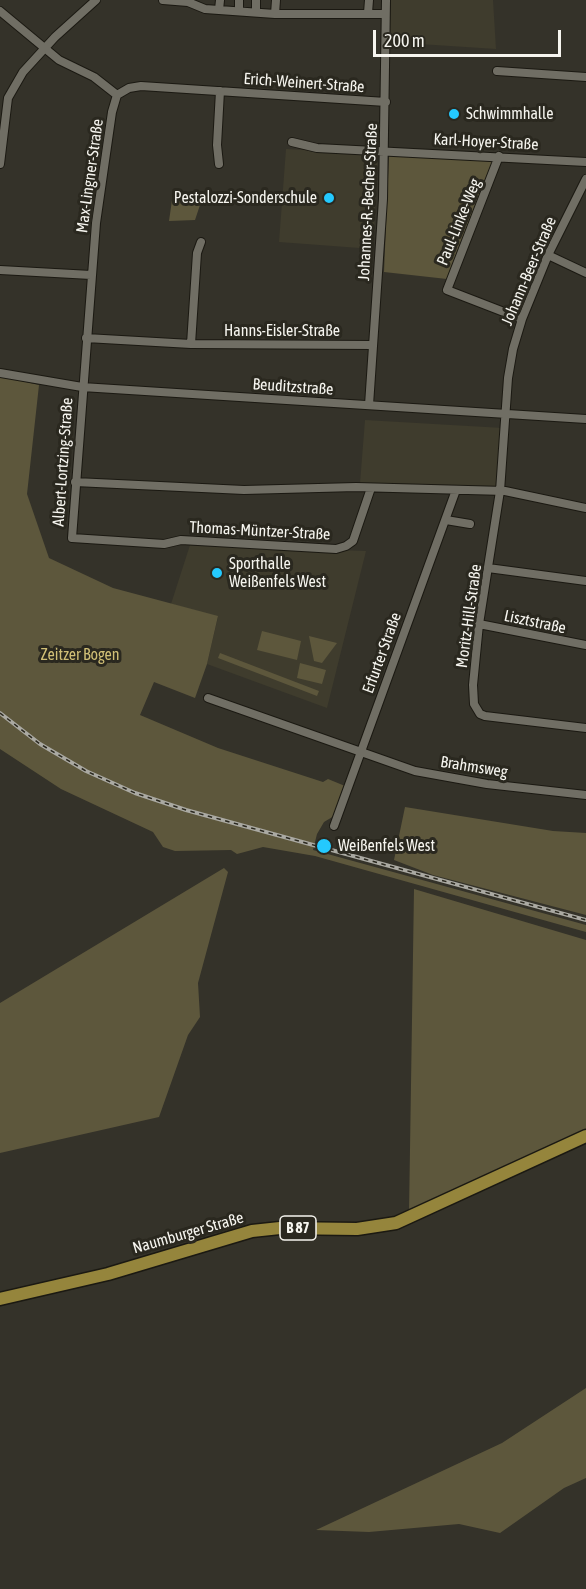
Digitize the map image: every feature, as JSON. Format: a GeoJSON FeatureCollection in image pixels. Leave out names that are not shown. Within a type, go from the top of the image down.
{"type":"FeatureCollection","features":[{"type":"Feature","properties":{"kind":"main road","name":"Naumburger Straße"},"geometry":{"type":"LineString","coordinates":[[0,1299],[108,1274],[252,1231],[280,1228],[357,1229],[396,1223],[586,1136]]}},
{"type":"Feature","properties":{"kind":"street"},"geometry":{"type":"LineString","coordinates":[[0,164],[8,98],[23,72],[96,0]]}},
{"type":"Feature","properties":{"kind":"street"},"geometry":{"type":"LineString","coordinates":[[163,0],[202,5],[219,10],[275,14],[384,14]]}},
{"type":"Feature","properties":{"kind":"street"},"geometry":{"type":"LineString","coordinates":[[219,10],[220,0]]}},
{"type":"Feature","properties":{"kind":"street"},"geometry":{"type":"LineString","coordinates":[[239,0],[239,11]]}},
{"type":"Feature","properties":{"kind":"street"},"geometry":{"type":"LineString","coordinates":[[255,12],[256,0]]}},
{"type":"Feature","properties":{"kind":"street"},"geometry":{"type":"LineString","coordinates":[[275,14],[276,0]]}},
{"type":"Feature","properties":{"kind":"street"},"geometry":{"type":"LineString","coordinates":[[368,13],[369,0]]}},
{"type":"Feature","properties":{"kind":"street","name":"Johannes-R.-Becher-Straße"},"geometry":{"type":"LineString","coordinates":[[369,405],[385,150],[384,14],[386,0]]}},
{"type":"Feature","properties":{"kind":"street"},"geometry":{"type":"LineString","coordinates":[[0,11],[59,60],[94,77],[117,95]]}},
{"type":"Feature","properties":{"kind":"street"},"geometry":{"type":"LineString","coordinates":[[497,71],[586,77]]}},
{"type":"Feature","properties":{"kind":"street","name":"Erich-Weinert-Straße"},"geometry":{"type":"LineString","coordinates":[[117,95],[129,88],[386,102]]}},
{"type":"Feature","properties":{"kind":"street","name":"Erich-Weinert-Straße"},"geometry":{"type":"LineString","coordinates":[[219,164],[217,145],[220,92]]}},
{"type":"Feature","properties":{"kind":"street","name":"Max-Lingner-Straße"},"geometry":{"type":"LineString","coordinates":[[82,387],[96,223],[112,112],[117,95]]}},
{"type":"Feature","properties":{"kind":"street","name":"Karl-Hoyer-Straße"},"geometry":{"type":"LineString","coordinates":[[292,142],[317,148],[586,162]]}},
{"type":"Feature","properties":{"kind":"street","name":"Paul-Linke-Weg"},"geometry":{"type":"LineString","coordinates":[[499,156],[447,290],[522,320]]}},
{"type":"Feature","properties":{"kind":"street","name":"Johann-Beer-Straße"},"geometry":{"type":"LineString","coordinates":[[507,414],[508,378],[522,320],[548,255],[586,178]]}},
{"type":"Feature","properties":{"kind":"street"},"geometry":{"type":"LineString","coordinates":[[191,344],[197,253],[201,242]]}},
{"type":"Feature","properties":{"kind":"street"},"geometry":{"type":"LineString","coordinates":[[548,255],[586,273]]}},
{"type":"Feature","properties":{"kind":"street"},"geometry":{"type":"LineString","coordinates":[[0,270],[92,275]]}},
{"type":"Feature","properties":{"kind":"street","name":"Hanns-Eisler-Straße"},"geometry":{"type":"LineString","coordinates":[[86,338],[191,344],[373,345]]}},
{"type":"Feature","properties":{"kind":"street","name":"Beuditzstraße"},"geometry":{"type":"LineString","coordinates":[[0,373],[82,387],[586,419]]}},
{"type":"Feature","properties":{"kind":"street","name":"Albert-Lortzing-Straße"},"geometry":{"type":"LineString","coordinates":[[72,538],[82,387]]}},
{"type":"Feature","properties":{"kind":"street","name":"Moritz-Hill-Straße"},"geometry":{"type":"LineString","coordinates":[[507,414],[500,491],[479,624],[473,685],[474,704],[480,714],[552,726],[586,728]]}},
{"type":"Feature","properties":{"kind":"street"},"geometry":{"type":"LineString","coordinates":[[75,483],[244,490],[371,488],[500,491],[586,508]]}},
{"type":"Feature","properties":{"kind":"street","name":"Thomas-Müntzer-Straße"},"geometry":{"type":"LineString","coordinates":[[72,538],[151,543],[181,540],[336,549],[353,541],[371,488]]}},
{"type":"Feature","properties":{"kind":"street","name":"Erfurter Straße"},"geometry":{"type":"LineString","coordinates":[[334,826],[456,490]]}},
{"type":"Feature","properties":{"kind":"street"},"geometry":{"type":"LineString","coordinates":[[446,520],[470,524]]}},
{"type":"Feature","properties":{"kind":"street"},"geometry":{"type":"LineString","coordinates":[[488,568],[586,581]]}},
{"type":"Feature","properties":{"kind":"street","name":"Lisztstraße"},"geometry":{"type":"LineString","coordinates":[[479,624],[586,645]]}},
{"type":"Feature","properties":{"kind":"street","name":"Brahmsweg"},"geometry":{"type":"LineString","coordinates":[[208,698],[415,771],[453,779],[586,795]]}},
{"type":"Feature","properties":{"kind":"shaded area"},"geometry":{"type":"Polygon","coordinates":[[[391,0],[493,0],[496,49],[389,42],[391,0]]]}},
{"type":"Feature","properties":{"kind":"shaded area","name":"Pestalozzi-Sonderschule"},"geometry":{"type":"Polygon","coordinates":[[[286,149],[378,154],[373,249],[279,242],[286,149]]]}},
{"type":"Feature","properties":{"kind":"shaded area"},"geometry":{"type":"Polygon","coordinates":[[[365,420],[503,428],[499,480],[496,486],[490,488],[360,483],[365,420]]]}},
{"type":"Feature","properties":{"kind":"shaded area"},"geometry":{"type":"Polygon","coordinates":[[[190,545],[366,551],[327,708],[207,664],[218,617],[171,604],[190,545]]]}},
{"type":"Feature","properties":{"kind":"green space"},"geometry":{"type":"Polygon","coordinates":[[[389,155],[497,161],[447,279],[384,272],[389,155]]]}},
{"type":"Feature","properties":{"kind":"green space"},"geometry":{"type":"Polygon","coordinates":[[[173,193],[203,196],[195,220],[169,221],[173,193]]]}},
{"type":"Feature","properties":{"kind":"green space","name":"Zeitzer Bogen"},"geometry":{"type":"Polygon","coordinates":[[[0,376],[39,385],[27,494],[49,558],[113,588],[218,616],[207,664],[195,698],[154,682],[140,715],[218,748],[323,782],[328,779],[345,786],[334,816],[324,822],[317,834],[313,850],[586,925],[586,932],[315,856],[263,847],[237,854],[231,850],[175,851],[163,847],[153,832],[61,789],[0,749],[0,376]]]}},
{"type":"Feature","properties":{"kind":"green space"},"geometry":{"type":"Polygon","coordinates":[[[262,631],[301,641],[297,660],[257,650],[262,631]]]}},
{"type":"Feature","properties":{"kind":"green space"},"geometry":{"type":"Polygon","coordinates":[[[309,636],[337,643],[322,663],[314,661],[309,636]]]}},
{"type":"Feature","properties":{"kind":"green space"},"geometry":{"type":"Polygon","coordinates":[[[220,653],[319,691],[317,696],[218,658],[220,653]]]}},
{"type":"Feature","properties":{"kind":"green space"},"geometry":{"type":"Polygon","coordinates":[[[300,663],[326,670],[322,684],[297,678],[300,663]]]}},
{"type":"Feature","properties":{"kind":"green space"},"geometry":{"type":"Polygon","coordinates":[[[405,807],[553,831],[586,833],[586,915],[433,875],[394,860],[405,807]]]}},
{"type":"Feature","properties":{"kind":"green space"},"geometry":{"type":"Polygon","coordinates":[[[224,868],[228,872],[198,983],[200,1017],[188,1035],[159,1117],[0,1153],[0,1003],[224,868]]]}},
{"type":"Feature","properties":{"kind":"green space"},"geometry":{"type":"Polygon","coordinates":[[[414,889],[586,940],[586,1133],[409,1214],[414,889]]]}},
{"type":"Feature","properties":{"kind":"green space"},"geometry":{"type":"Polygon","coordinates":[[[586,1388],[586,1478],[564,1488],[500,1533],[459,1524],[369,1532],[316,1530],[502,1443],[586,1388]]]}},
{"type":"Feature","properties":{"kind":"railway"},"geometry":{"type":"LineString","coordinates":[[0,713],[40,744],[86,771],[135,793],[186,810],[586,920]]}},
{"type":"Feature","properties":{"kind":"place","name":"Schwimmhalle"},"geometry":{"type":"Point","coordinates":[454,114]}},
{"type":"Feature","properties":{"kind":"place","name":"Pestalozzi-Sonderschule"},"geometry":{"type":"Point","coordinates":[329,198]}},
{"type":"Feature","properties":{"kind":"place","name":"Sporthalle Weißenfels West"},"geometry":{"type":"Point","coordinates":[217,573]}},
{"type":"Feature","properties":{"kind":"place","name":"Weißenfels West"},"geometry":{"type":"Point","coordinates":[324,846]}}]}
